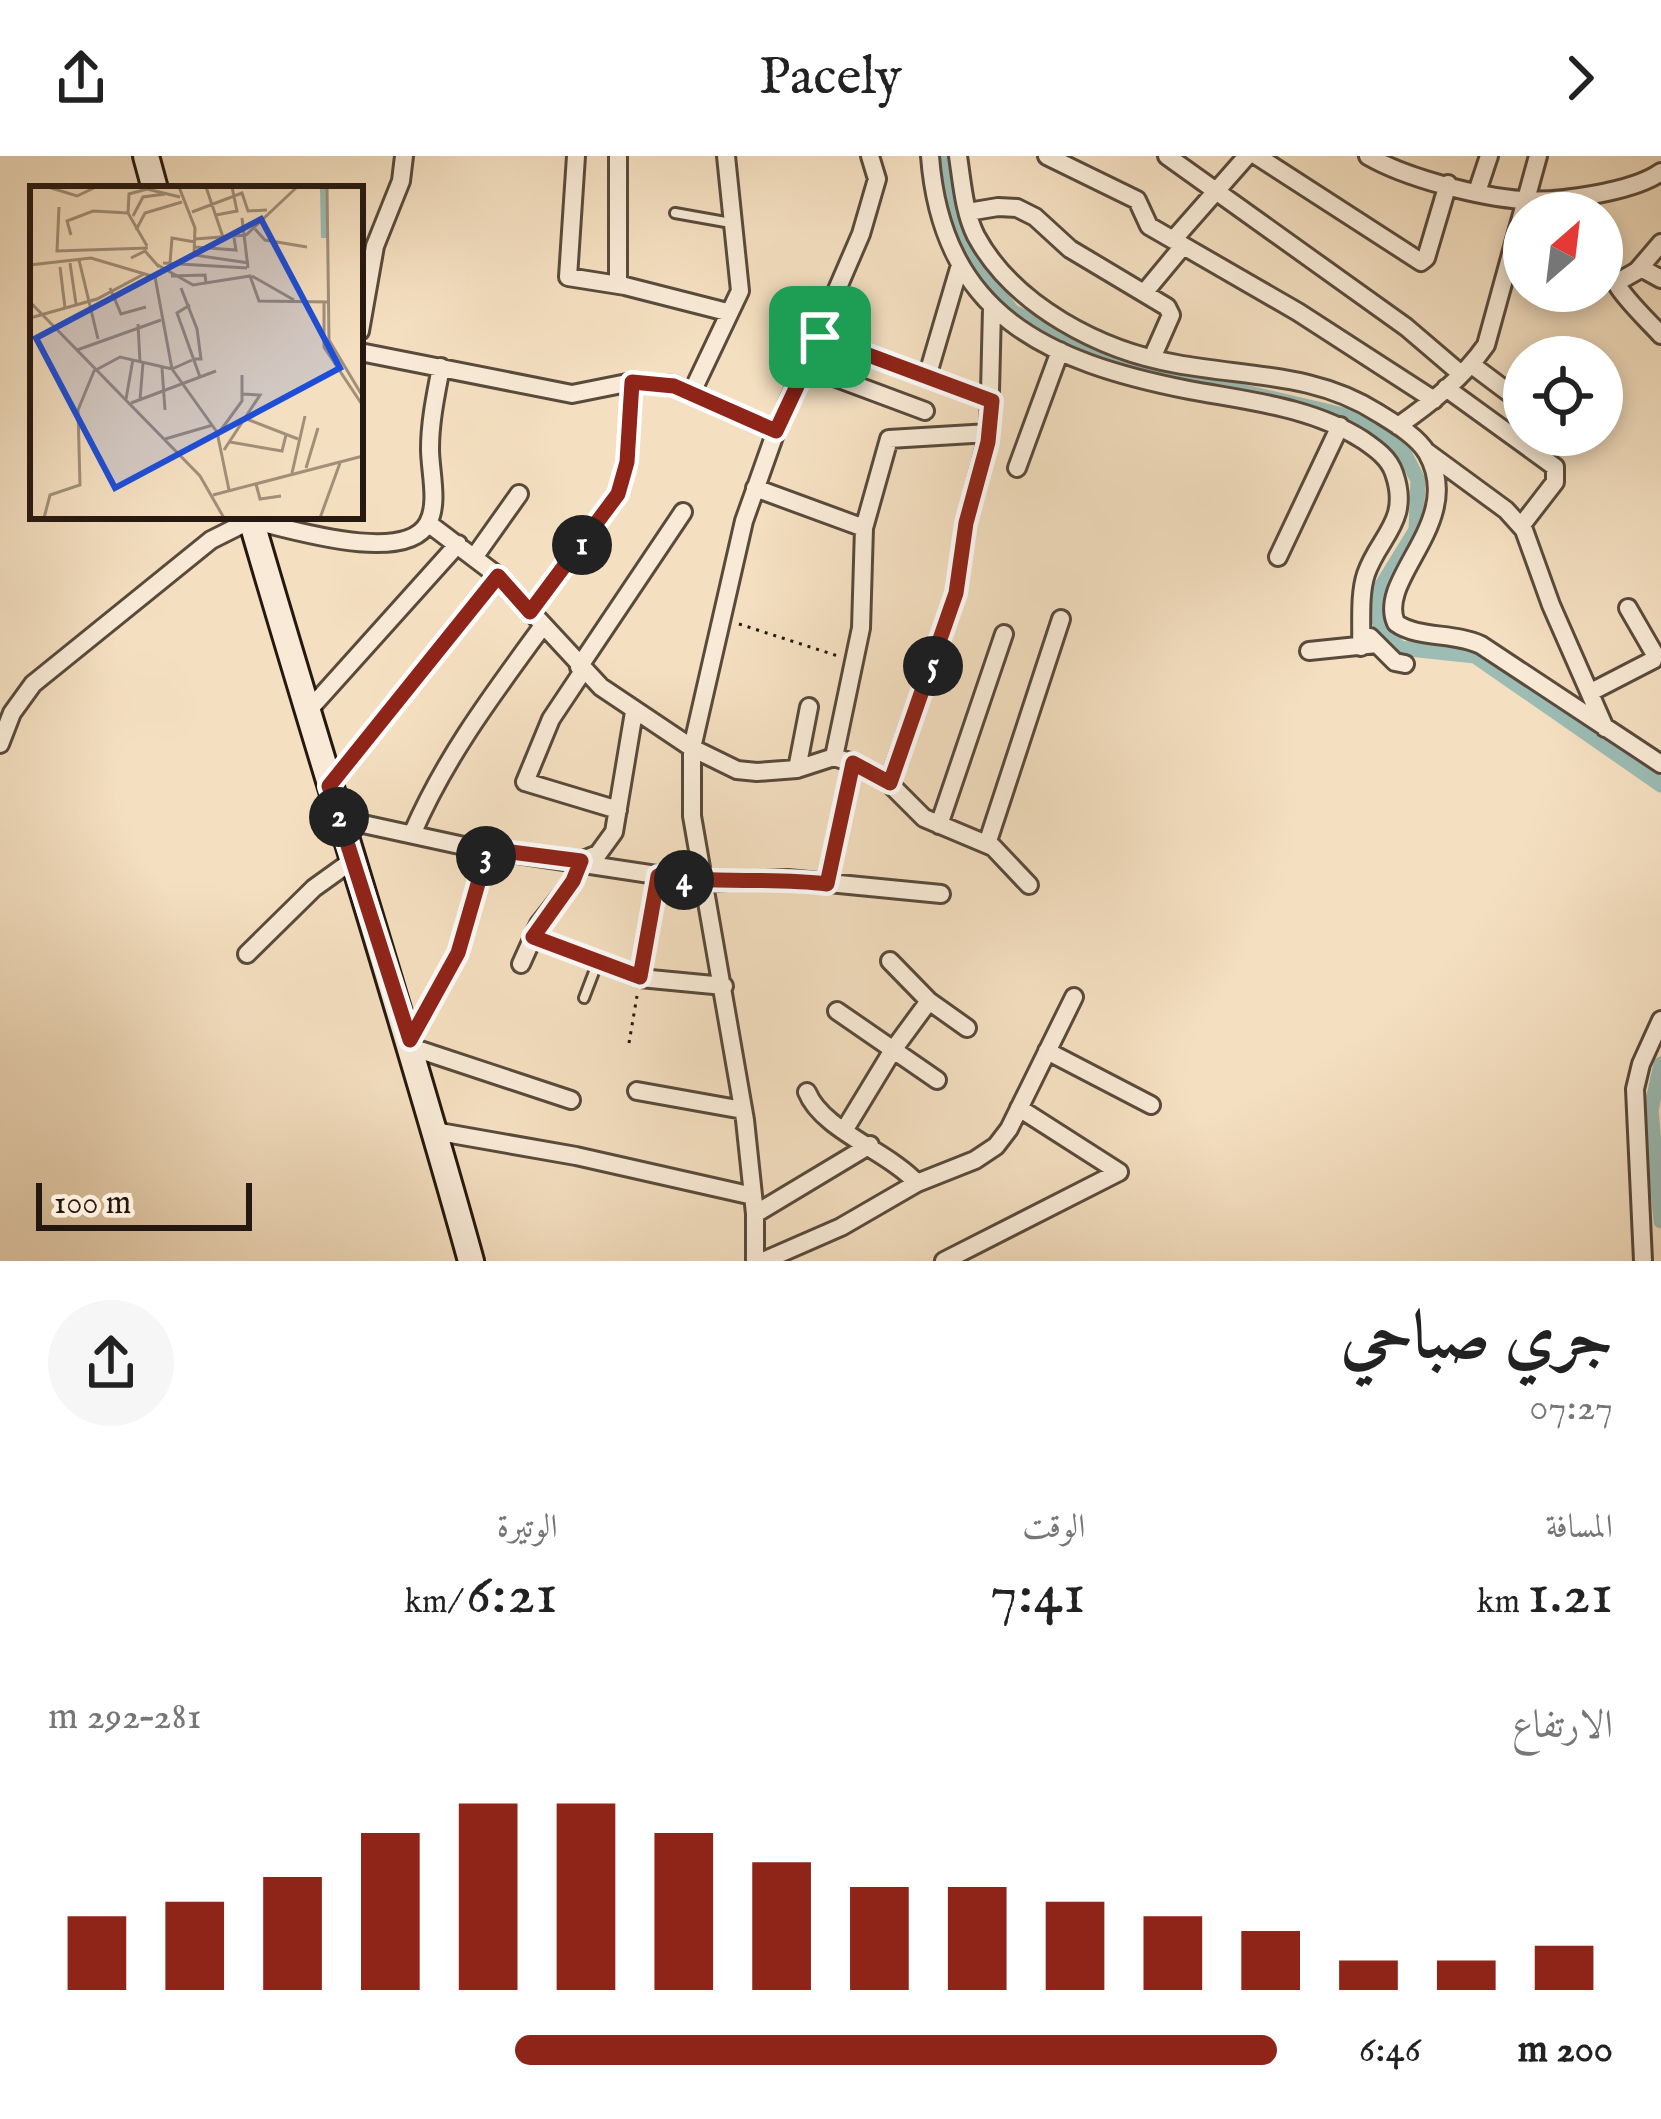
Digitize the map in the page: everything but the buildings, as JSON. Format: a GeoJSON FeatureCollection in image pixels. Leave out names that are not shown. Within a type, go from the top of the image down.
{"type":"FeatureCollection","features":[{"type":"Feature","properties":{"kind":"main road"},"geometry":{"type":"LineString","coordinates":[[146,156],[154,186]]}},
{"type":"Feature","properties":{"kind":"main road"},"geometry":{"type":"LineString","coordinates":[[250,519],[411,1043],[472,1261]]}},
{"type":"Feature","properties":{"kind":"street"},"geometry":{"type":"LineString","coordinates":[[363,315],[375,246],[401,181],[404,156]]}},
{"type":"Feature","properties":{"kind":"street"},"geometry":{"type":"LineString","coordinates":[[576,156],[568,277],[618,284],[727,312]]}},
{"type":"Feature","properties":{"kind":"street"},"geometry":{"type":"LineString","coordinates":[[618,156],[618,284]]}},
{"type":"Feature","properties":{"kind":"street"},"geometry":{"type":"LineString","coordinates":[[692,392],[740,291],[726,156]]}},
{"type":"Feature","properties":{"kind":"street"},"geometry":{"type":"LineString","coordinates":[[870,156],[877,179],[873,200],[755,488],[692,748],[692,816],[743,1110],[759,1261],[841,1227],[917,1183],[986,1154],[1001,1141],[1074,997]]}},
{"type":"Feature","properties":{"kind":"street"},"geometry":{"type":"LineString","coordinates":[[930,156],[942,229],[960,266],[992,309],[1034,339],[1111,372],[1273,405],[1340,426],[1387,458],[1398,496],[1394,529],[1364,579],[1367,639],[1395,662],[1406,664]]}},
{"type":"Feature","properties":{"kind":"street"},"geometry":{"type":"LineString","coordinates":[[958,156],[976,236],[1020,289],[1070,327],[1152,358],[1319,384],[1358,400],[1398,426],[1521,526],[1605,728]]}},
{"type":"Feature","properties":{"kind":"street"},"geometry":{"type":"LineString","coordinates":[[1047,156],[1137,200],[1148,226],[1440,394],[1555,467],[1555,482],[1521,526]]}},
{"type":"Feature","properties":{"kind":"street"},"geometry":{"type":"LineString","coordinates":[[1167,156],[1503,391]]}},
{"type":"Feature","properties":{"kind":"street"},"geometry":{"type":"LineString","coordinates":[[1144,293],[1247,156]]}},
{"type":"Feature","properties":{"kind":"street"},"geometry":{"type":"LineString","coordinates":[[1257,156],[1421,262],[1448,184]]}},
{"type":"Feature","properties":{"kind":"street"},"geometry":{"type":"LineString","coordinates":[[1477,192],[1489,156]]}},
{"type":"Feature","properties":{"kind":"street"},"geometry":{"type":"LineString","coordinates":[[1528,192],[1538,156]]}},
{"type":"Feature","properties":{"kind":"street"},"geometry":{"type":"LineString","coordinates":[[1378,159],[1448,184],[1503,197]]}},
{"type":"Feature","properties":{"kind":"street"},"geometry":{"type":"LineString","coordinates":[[1621,192],[1661,172]]}},
{"type":"Feature","properties":{"kind":"street"},"geometry":{"type":"LineString","coordinates":[[968,212],[1017,208],[1035,217],[1070,249],[1171,312],[1152,358]]}},
{"type":"Feature","properties":{"kind":"street"},"geometry":{"type":"LineString","coordinates":[[1623,279],[1641,268],[1661,243]]}},
{"type":"Feature","properties":{"kind":"street"},"geometry":{"type":"LineString","coordinates":[[927,377],[960,266]]}},
{"type":"Feature","properties":{"kind":"street"},"geometry":{"type":"LineString","coordinates":[[1641,268],[1661,279]]}},
{"type":"Feature","properties":{"kind":"street"},"geometry":{"type":"LineString","coordinates":[[1398,426],[1440,394],[1486,345],[1503,282]]}},
{"type":"Feature","properties":{"kind":"street"},"geometry":{"type":"LineString","coordinates":[[1623,291],[1661,335]]}},
{"type":"Feature","properties":{"kind":"street"},"geometry":{"type":"LineString","coordinates":[[890,783],[956,593],[966,523],[989,433],[992,309]]}},
{"type":"Feature","properties":{"kind":"street"},"geometry":{"type":"LineString","coordinates":[[820,337],[992,401]]}},
{"type":"Feature","properties":{"kind":"street"},"geometry":{"type":"LineString","coordinates":[[1017,468],[1060,351]]}},
{"type":"Feature","properties":{"kind":"street"},"geometry":{"type":"LineString","coordinates":[[363,353],[572,394],[656,382],[692,392],[776,431]]}},
{"type":"Feature","properties":{"kind":"street"},"geometry":{"type":"LineString","coordinates":[[254,519],[362,543],[404,540],[428,523],[433,494],[432,416],[441,367]]}},
{"type":"Feature","properties":{"kind":"street"},"geometry":{"type":"LineString","coordinates":[[807,368],[925,411]]}},
{"type":"Feature","properties":{"kind":"street"},"geometry":{"type":"LineString","coordinates":[[530,612],[618,494],[627,462],[632,382]]}},
{"type":"Feature","properties":{"kind":"street"},"geometry":{"type":"LineString","coordinates":[[1278,557],[1340,426]]}},
{"type":"Feature","properties":{"kind":"street"},"geometry":{"type":"LineString","coordinates":[[834,757],[856,662],[864,528],[890,439],[989,433]]}},
{"type":"Feature","properties":{"kind":"street"},"geometry":{"type":"LineString","coordinates":[[1426,452],[1435,487],[1432,523],[1396,589],[1393,617],[1406,631],[1469,639],[1661,764]]}},
{"type":"Feature","properties":{"kind":"street"},"geometry":{"type":"LineString","coordinates":[[755,488],[864,528]]}},
{"type":"Feature","properties":{"kind":"street"},"geometry":{"type":"LineString","coordinates":[[475,556],[519,494]]}},
{"type":"Feature","properties":{"kind":"street"},"geometry":{"type":"LineString","coordinates":[[618,810],[525,782],[551,719],[683,512]]}},
{"type":"Feature","properties":{"kind":"street"},"geometry":{"type":"LineString","coordinates":[[0,743],[12,713],[33,685],[211,540],[248,519]]}},
{"type":"Feature","properties":{"kind":"street"},"geometry":{"type":"LineString","coordinates":[[428,523],[498,576],[581,669],[634,712],[692,748],[737,770],[797,769],[834,757],[853,763],[890,783],[906,803],[938,825],[987,844],[1029,885]]}},
{"type":"Feature","properties":{"kind":"street"},"geometry":{"type":"LineString","coordinates":[[307,712],[458,544]]}},
{"type":"Feature","properties":{"kind":"street"},"geometry":{"type":"LineString","coordinates":[[329,786],[498,576]]}},
{"type":"Feature","properties":{"kind":"street"},"geometry":{"type":"LineString","coordinates":[[1556,697],[1653,660],[1654,652],[1628,608]]}},
{"type":"Feature","properties":{"kind":"street"},"geometry":{"type":"LineString","coordinates":[[987,844],[1061,619]]}},
{"type":"Feature","properties":{"kind":"street"},"geometry":{"type":"LineString","coordinates":[[413,832],[435,780],[458,743],[542,627]]}},
{"type":"Feature","properties":{"kind":"street"},"geometry":{"type":"LineString","coordinates":[[938,825],[1004,634]]}},
{"type":"Feature","properties":{"kind":"street"},"geometry":{"type":"LineString","coordinates":[[1309,651],[1367,639]]}},
{"type":"Feature","properties":{"kind":"street"},"geometry":{"type":"LineString","coordinates":[[797,769],[809,707]]}},
{"type":"Feature","properties":{"kind":"street"},"geometry":{"type":"LineString","coordinates":[[521,964],[581,861],[608,844],[634,712]]}},
{"type":"Feature","properties":{"kind":"street"},"geometry":{"type":"LineString","coordinates":[[827,884],[853,763]]}},
{"type":"Feature","properties":{"kind":"street"},"geometry":{"type":"LineString","coordinates":[[340,819],[488,849],[703,882],[754,878],[940,895]]}},
{"type":"Feature","properties":{"kind":"street"},"geometry":{"type":"LineString","coordinates":[[488,849],[458,953],[411,1043],[571,1100]]}},
{"type":"Feature","properties":{"kind":"street"},"geometry":{"type":"LineString","coordinates":[[247,954],[314,888],[352,860]]}},
{"type":"Feature","properties":{"kind":"street"},"geometry":{"type":"LineString","coordinates":[[533,937],[640,977],[724,986]]}},
{"type":"Feature","properties":{"kind":"street"},"geometry":{"type":"LineString","coordinates":[[890,962],[929,1001],[967,1028]]}},
{"type":"Feature","properties":{"kind":"street"},"geometry":{"type":"LineString","coordinates":[[845,1130],[893,1049],[929,1001]]}},
{"type":"Feature","properties":{"kind":"street"},"geometry":{"type":"LineString","coordinates":[[837,1011],[937,1080]]}},
{"type":"Feature","properties":{"kind":"street"},"geometry":{"type":"LineString","coordinates":[[1643,1261],[1635,1089],[1661,1020]]}},
{"type":"Feature","properties":{"kind":"street"},"geometry":{"type":"LineString","coordinates":[[1047,1051],[1151,1105]]}},
{"type":"Feature","properties":{"kind":"street"},"geometry":{"type":"LineString","coordinates":[[638,1091],[743,1110]]}},
{"type":"Feature","properties":{"kind":"street"},"geometry":{"type":"LineString","coordinates":[[807,1093],[817,1110],[917,1183]]}},
{"type":"Feature","properties":{"kind":"street"},"geometry":{"type":"LineString","coordinates":[[954,1258],[1119,1172],[1019,1108]]}},
{"type":"Feature","properties":{"kind":"street"},"geometry":{"type":"LineString","coordinates":[[434,1131],[576,1156],[754,1205],[870,1145]]}},
{"type":"Feature","properties":{"kind":"lane"},"geometry":{"type":"LineString","coordinates":[[675,213],[732,223]]}},
{"type":"Feature","properties":{"kind":"lane"},"geometry":{"type":"LineString","coordinates":[[584,998],[597,964]]}},
{"type":"Feature","properties":{"kind":"path"},"geometry":{"type":"LineString","coordinates":[[720,618],[856,662]]}},
{"type":"Feature","properties":{"kind":"path"},"geometry":{"type":"LineString","coordinates":[[629,1043],[658,876]]}},
{"type":"Feature","properties":{"kind":"waterway"},"geometry":{"type":"LineString","coordinates":[[947,156],[947,188],[965,250],[1012,311],[1103,359],[1352,417],[1403,451],[1418,480],[1416,530],[1379,590],[1377,616],[1384,633],[1400,648],[1475,656],[1661,785]]}},
{"type":"Feature","properties":{"kind":"waterway"},"geometry":{"type":"LineString","coordinates":[[1661,1064],[1651,1110],[1661,1221]]}},
{"type":"Feature","properties":{"kind":"route"},"geometry":{"type":"LineString","coordinates":[[820,337],[992,401],[988,442],[966,523],[956,593],[890,783],[853,763],[827,884],[754,878],[703,882],[658,876],[640,977],[533,937],[573,881],[581,861],[488,849],[458,953],[410,1040],[329,786],[498,576],[530,612],[612,507],[627,462],[632,382],[674,386],[776,431],[820,337]]}}]}
